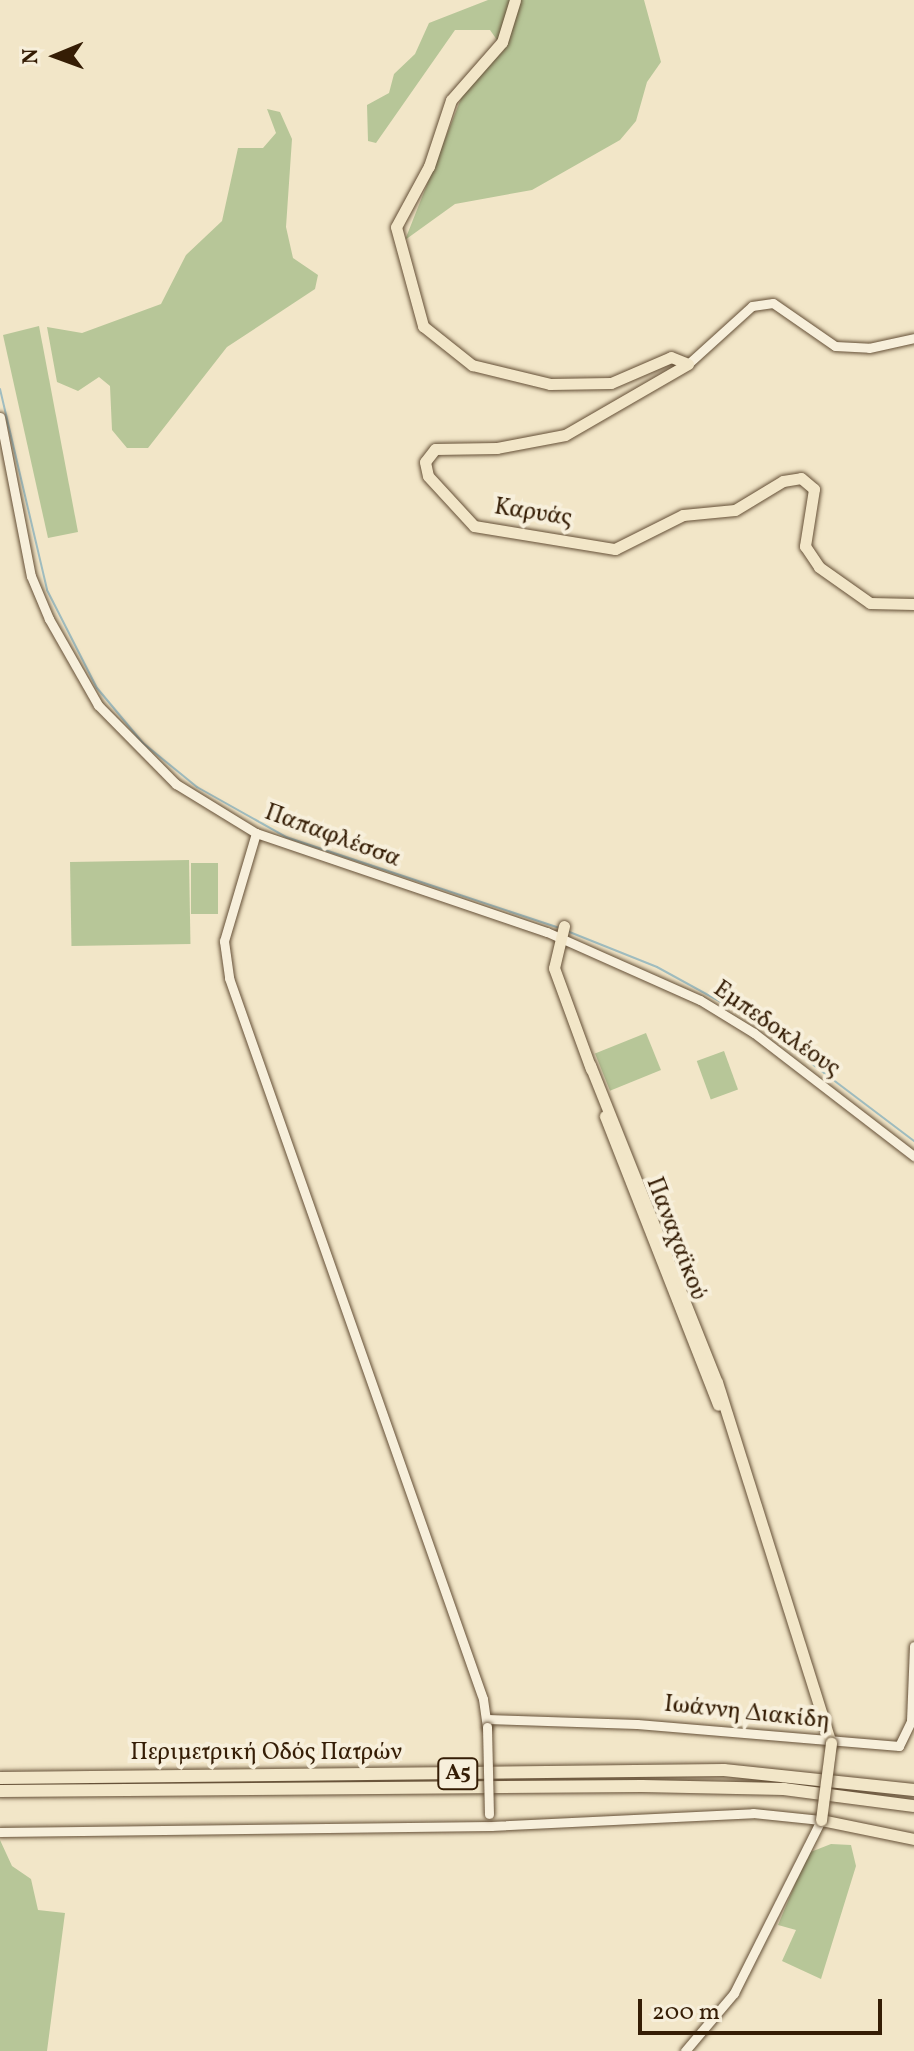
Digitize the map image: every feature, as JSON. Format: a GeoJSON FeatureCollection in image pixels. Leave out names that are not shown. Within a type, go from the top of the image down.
{"type":"FeatureCollection","features":[{"type":"Feature","properties":{"kind":"highway","name":"Περιμετρική Οδός Πατρών"},"geometry":{"type":"LineString","coordinates":[[0,1778],[724,1770],[914,1790]]}},
{"type":"Feature","properties":{"kind":"highway","name":"Περιμετρική Οδός Πατρών"},"geometry":{"type":"LineString","coordinates":[[0,1791],[642,1786],[784,1789],[914,1806]]}},
{"type":"Feature","properties":{"kind":"main road"},"geometry":{"type":"LineString","coordinates":[[515,0],[502,42],[451,100],[397,239],[423,326],[479,368],[577,386],[637,376],[671,357],[688,364]]}},
{"type":"Feature","properties":{"kind":"main road","name":"Καρυάς"},"geometry":{"type":"LineString","coordinates":[[688,364],[565,435],[497,448],[435,449],[425,462],[428,476],[474,526],[613,549],[683,515],[728,512],[787,479],[805,478],[814,489],[805,546],[819,567],[870,603],[914,604]]}},
{"type":"Feature","properties":{"kind":"main road","name":"Παναχαϊκού"},"geometry":{"type":"LineString","coordinates":[[562,932],[554,968],[729,1426],[831,1743]]}},
{"type":"Feature","properties":{"kind":"main road"},"geometry":{"type":"LineString","coordinates":[[831,1743],[821,1820],[914,1839]]}},
{"type":"Feature","properties":{"kind":"street","name":"Καρυάς"},"geometry":{"type":"LineString","coordinates":[[688,364],[752,306],[773,303],[835,346],[869,348],[914,338]]}},
{"type":"Feature","properties":{"kind":"street","name":"Παπαφλέσσα"},"geometry":{"type":"LineString","coordinates":[[0,417],[31,576],[98,705],[176,784],[256,833],[562,932]]}},
{"type":"Feature","properties":{"kind":"street"},"geometry":{"type":"LineString","coordinates":[[256,833],[224,941],[229,978],[487,1723],[491,1826]]}},
{"type":"Feature","properties":{"kind":"street","name":"Εμπεδοκλέους"},"geometry":{"type":"LineString","coordinates":[[562,932],[715,1008],[914,1156]]}},
{"type":"Feature","properties":{"kind":"street","name":"Ιωάννη Διακίδη"},"geometry":{"type":"LineString","coordinates":[[487,1723],[648,1725],[831,1743],[904,1744],[911,1721],[914,1646]]}},
{"type":"Feature","properties":{"kind":"street"},"geometry":{"type":"LineString","coordinates":[[0,1832],[491,1826],[753,1813],[821,1820],[734,1993],[685,2051]]}},
{"type":"Feature","properties":{"kind":"green space"},"geometry":{"type":"Polygon","coordinates":[[[488,0],[644,0],[661,62],[647,82],[636,121],[620,140],[532,190],[455,204],[405,240],[464,91],[504,50],[490,30],[455,30],[376,143],[368,141],[367,105],[389,93],[394,74],[415,54],[429,23],[488,0]]]}},
{"type":"Feature","properties":{"kind":"green space"},"geometry":{"type":"Polygon","coordinates":[[[267,109],[280,112],[292,139],[286,227],[293,258],[318,275],[315,289],[227,347],[148,448],[127,448],[112,430],[110,386],[99,377],[78,391],[57,382],[47,327],[82,333],[161,304],[186,255],[222,221],[238,148],[263,148],[276,133],[267,109]]]}},
{"type":"Feature","properties":{"kind":"green space"},"geometry":{"type":"Polygon","coordinates":[[[39,326],[78,532],[48,538],[3,335],[39,326]]]}},
{"type":"Feature","properties":{"kind":"green space"},"geometry":{"type":"Polygon","coordinates":[[[189,860],[190,944],[71,946],[70,862],[189,860]]]}},
{"type":"Feature","properties":{"kind":"green space"},"geometry":{"type":"Polygon","coordinates":[[[191,863],[218,863],[218,914],[191,914],[191,863]]]}},
{"type":"Feature","properties":{"kind":"green space"},"geometry":{"type":"Polygon","coordinates":[[[646,1033],[661,1070],[610,1091],[595,1054],[646,1033]]]}},
{"type":"Feature","properties":{"kind":"green space"},"geometry":{"type":"Polygon","coordinates":[[[724,1051],[738,1090],[711,1099],[697,1061],[724,1051]]]}},
{"type":"Feature","properties":{"kind":"green space"},"geometry":{"type":"Polygon","coordinates":[[[0,1840],[12,1866],[31,1879],[38,1910],[65,1913],[47,2051],[0,2051],[0,1840]]]}},
{"type":"Feature","properties":{"kind":"green space"},"geometry":{"type":"Polygon","coordinates":[[[831,1844],[851,1845],[856,1866],[821,1979],[782,1961],[796,1930],[778,1925],[808,1853],[831,1844]]]}},
{"type":"Feature","properties":{"kind":"waterway"},"geometry":{"type":"LineString","coordinates":[[0,389],[47,590],[97,688],[143,743],[197,787],[286,837],[557,927]]}},
{"type":"Feature","properties":{"kind":"waterway"},"geometry":{"type":"LineString","coordinates":[[567,931],[657,967],[754,1020],[914,1141]]}}]}
